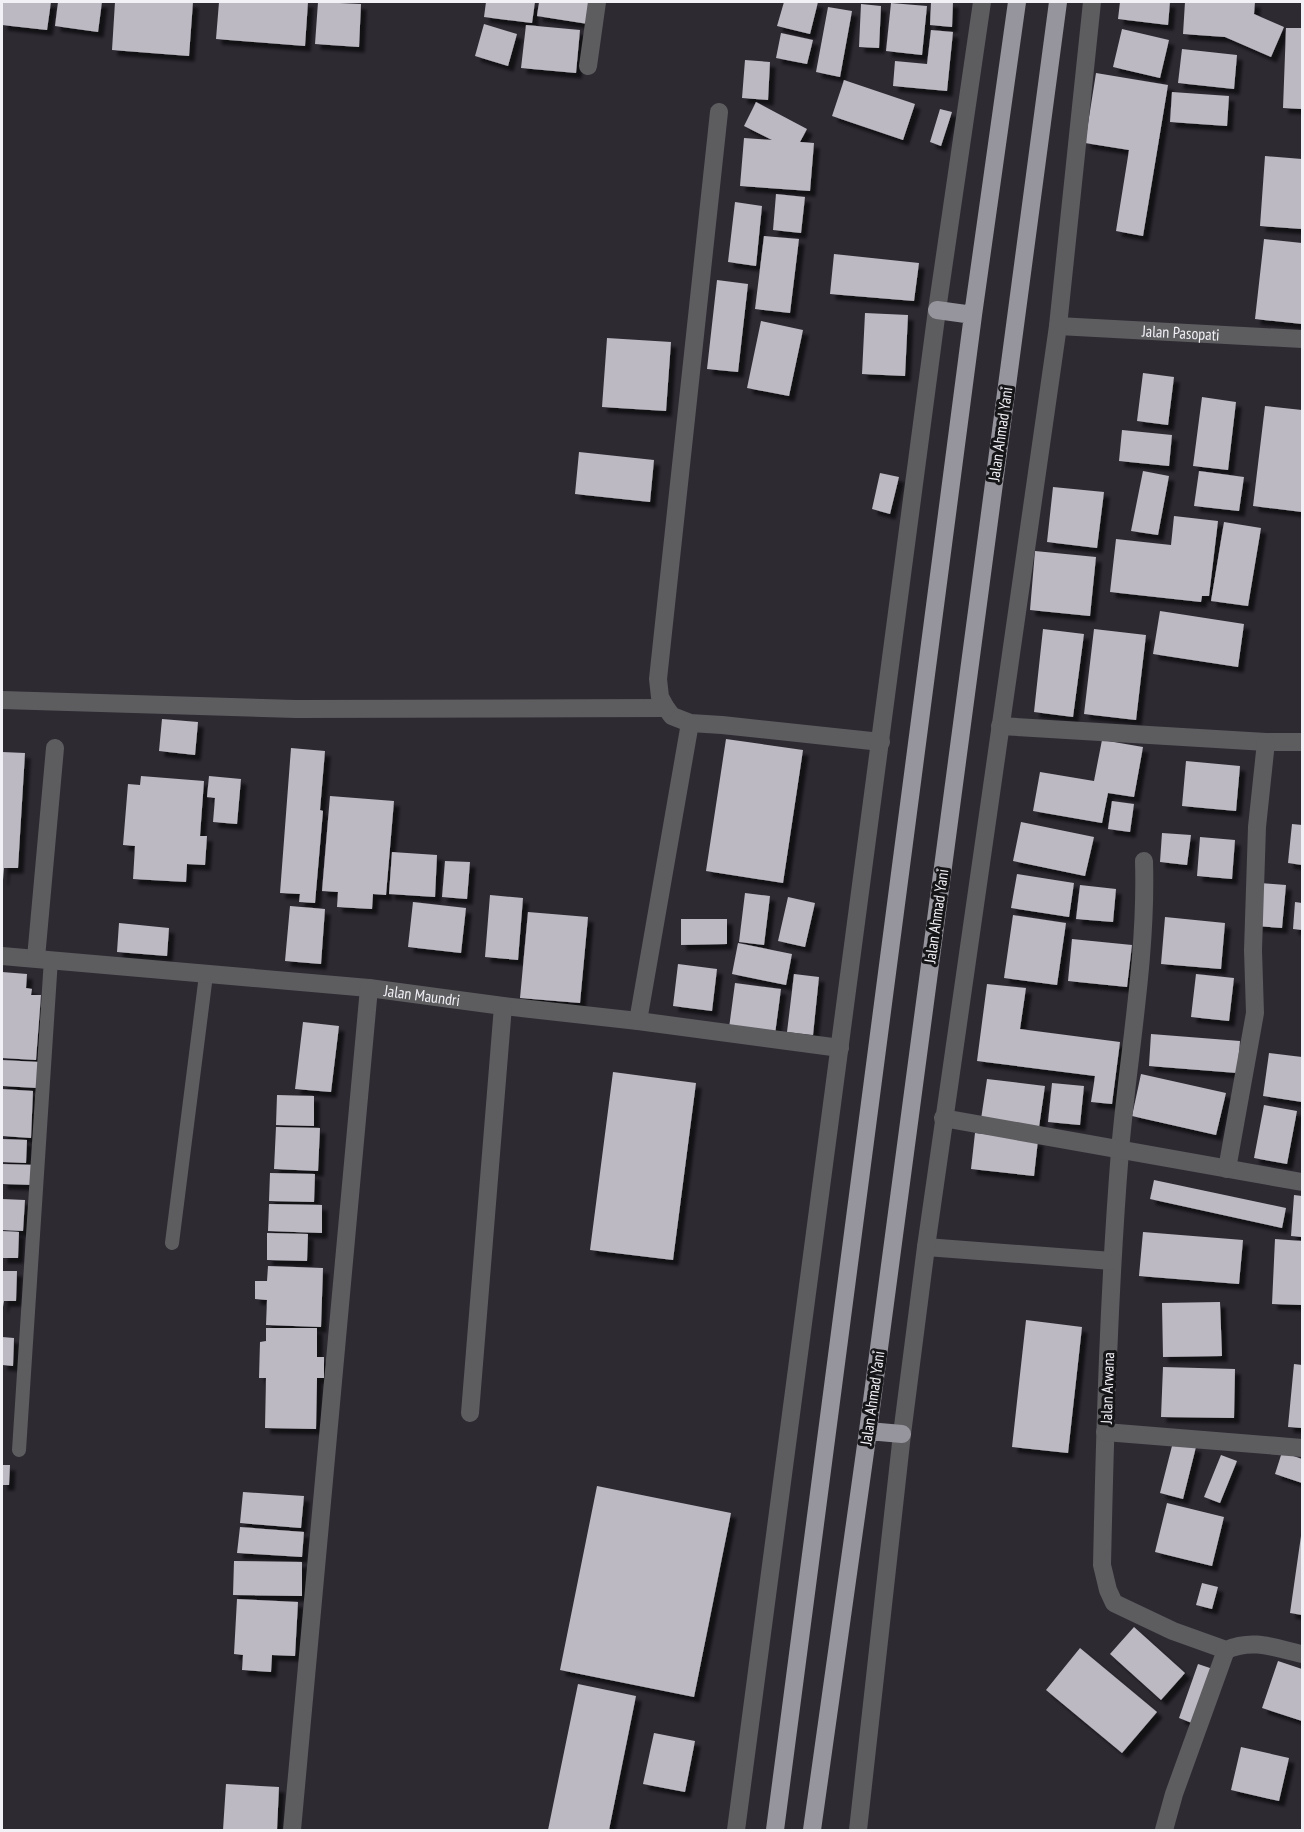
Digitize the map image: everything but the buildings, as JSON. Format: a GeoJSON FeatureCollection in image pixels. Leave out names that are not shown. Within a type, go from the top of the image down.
{"type":"FeatureCollection","features":[{"type":"Feature","properties":{"kind":"highway"},"geometry":{"type":"LineString","coordinates":[[775,1830],[973,315],[1017,2]]}},
{"type":"Feature","properties":{"kind":"highway","name":"Jalan Ahmad Yani"},"geometry":{"type":"LineString","coordinates":[[812,1830],[868,1431],[1058,2]]}},
{"type":"Feature","properties":{"kind":"highway"},"geometry":{"type":"LineString","coordinates":[[937,310],[973,315]]}},
{"type":"Feature","properties":{"kind":"highway"},"geometry":{"type":"LineString","coordinates":[[868,1431],[902,1434]]}},
{"type":"Feature","properties":{"kind":"street"},"geometry":{"type":"LineString","coordinates":[[588,66],[597,2]]}},
{"type":"Feature","properties":{"kind":"street"},"geometry":{"type":"LineString","coordinates":[[736,1830],[937,310],[982,2]]}},
{"type":"Feature","properties":{"kind":"street"},"geometry":{"type":"LineString","coordinates":[[858,1830],[902,1434],[943,1118],[1058,326],[1092,2]]}},
{"type":"Feature","properties":{"kind":"street"},"geometry":{"type":"LineString","coordinates":[[719,112],[658,679],[660,697],[672,716],[690,723],[881,742]]}},
{"type":"Feature","properties":{"kind":"street","name":"Jalan Pasopati"},"geometry":{"type":"LineString","coordinates":[[1058,326],[1302,339]]}},
{"type":"Feature","properties":{"kind":"street"},"geometry":{"type":"LineString","coordinates":[[2,700],[296,709],[666,708]]}},
{"type":"Feature","properties":{"kind":"street"},"geometry":{"type":"LineString","coordinates":[[638,1021],[690,723]]}},
{"type":"Feature","properties":{"kind":"street"},"geometry":{"type":"LineString","coordinates":[[1000,726],[1266,742],[1302,742]]}},
{"type":"Feature","properties":{"kind":"street"},"geometry":{"type":"LineString","coordinates":[[1227,1169],[1256,1013],[1253,950],[1257,827],[1266,742]]}},
{"type":"Feature","properties":{"kind":"street"},"geometry":{"type":"LineString","coordinates":[[44,959],[56,748]]}},
{"type":"Feature","properties":{"kind":"street","name":"Jalan Arwana"},"geometry":{"type":"LineString","coordinates":[[1144,861],[1142,936],[1120,1150],[1112,1261],[1102,1565],[1108,1590],[1114,1603],[1173,1631],[1226,1650]]}},
{"type":"Feature","properties":{"kind":"street","name":"Jalan Maundri"},"geometry":{"type":"LineString","coordinates":[[2,956],[369,988],[840,1048]]}},
{"type":"Feature","properties":{"kind":"street"},"geometry":{"type":"LineString","coordinates":[[291,1830],[369,988]]}},
{"type":"Feature","properties":{"kind":"street"},"geometry":{"type":"LineString","coordinates":[[470,1413],[503,1006]]}},
{"type":"Feature","properties":{"kind":"street"},"geometry":{"type":"LineString","coordinates":[[943,1118],[1302,1182]]}},
{"type":"Feature","properties":{"kind":"street"},"geometry":{"type":"LineString","coordinates":[[926,1247],[1112,1261]]}},
{"type":"Feature","properties":{"kind":"street"},"geometry":{"type":"LineString","coordinates":[[1105,1432],[1302,1448]]}},
{"type":"Feature","properties":{"kind":"street"},"geometry":{"type":"LineString","coordinates":[[1164,1830],[1174,1794],[1226,1650],[1240,1644],[1255,1644],[1302,1654]]}},
{"type":"Feature","properties":{"kind":"lane"},"geometry":{"type":"LineString","coordinates":[[19,1450],[44,959]]}},
{"type":"Feature","properties":{"kind":"lane"},"geometry":{"type":"LineString","coordinates":[[172,1244],[206,975]]}}]}
